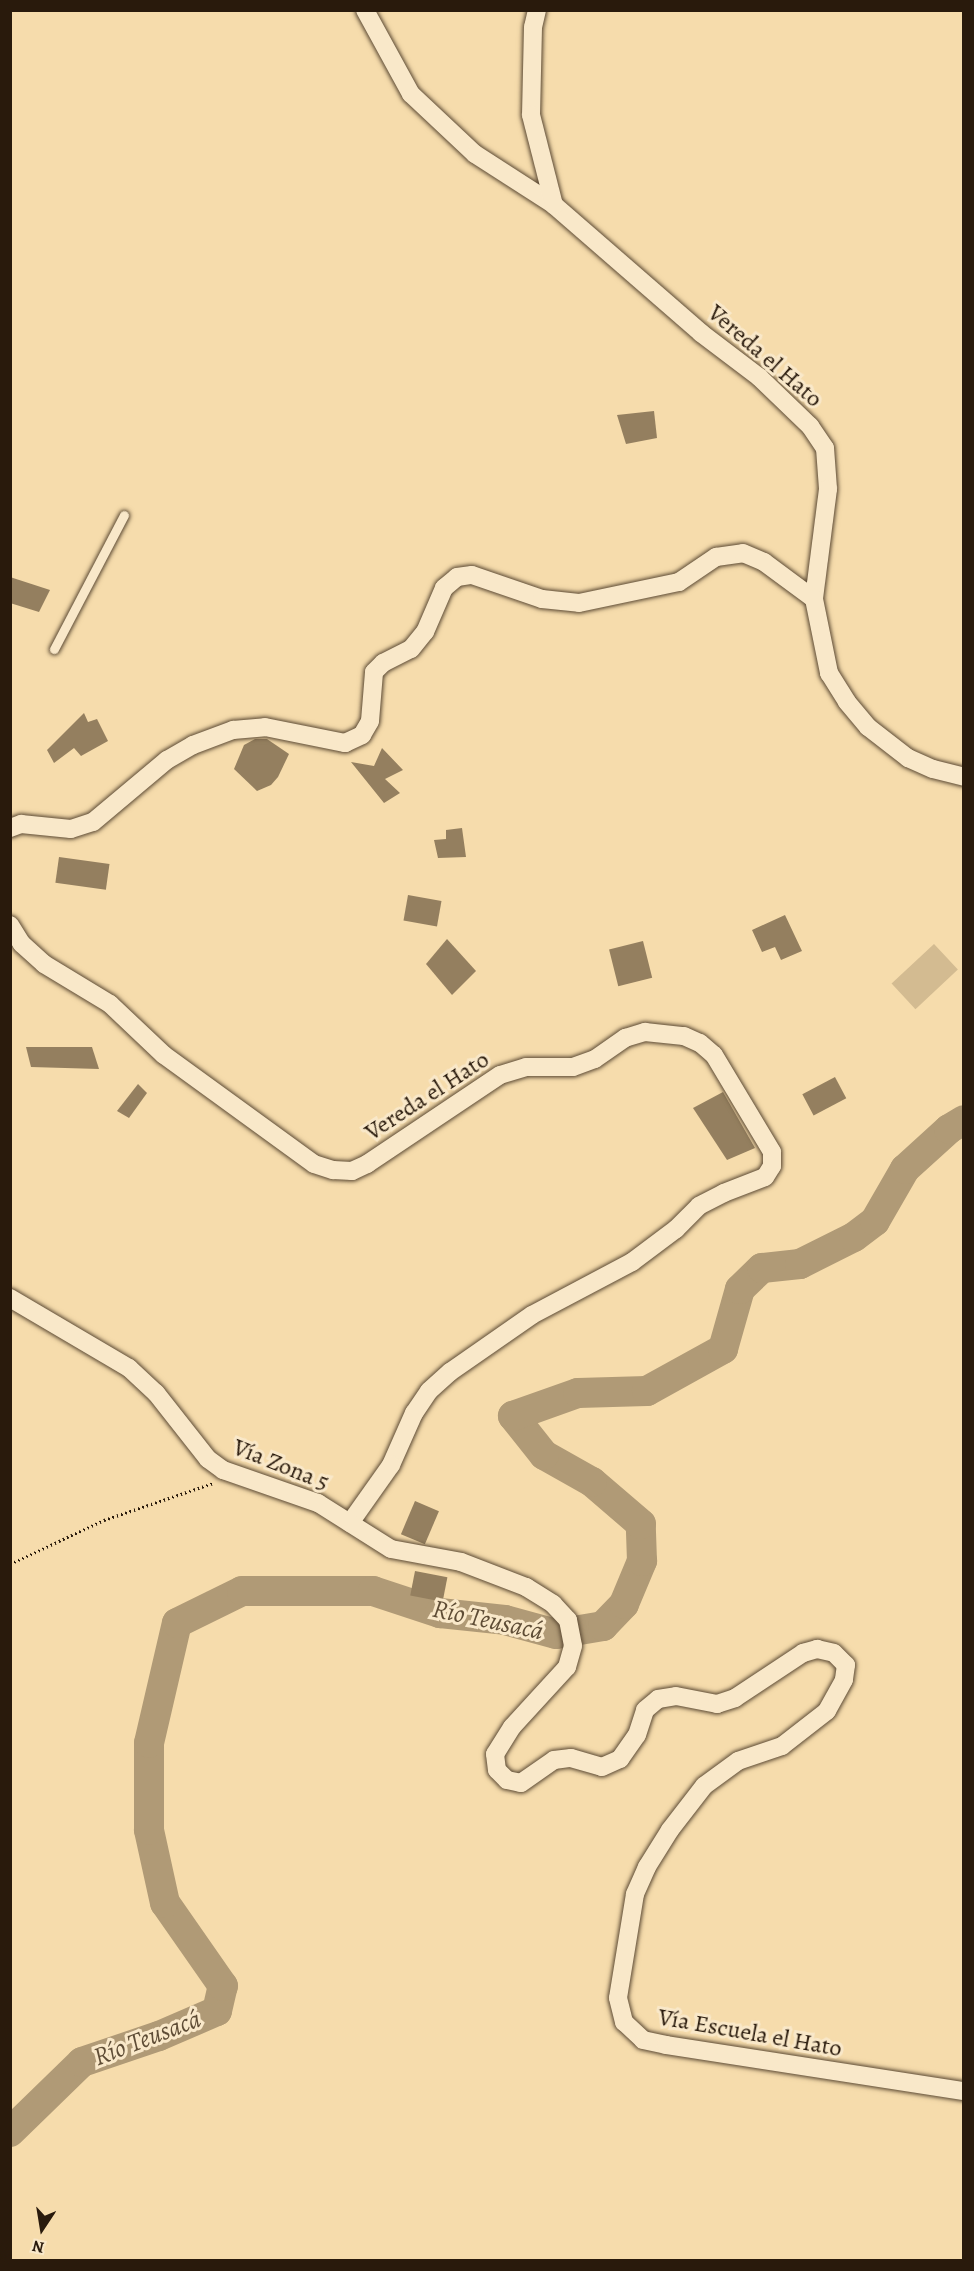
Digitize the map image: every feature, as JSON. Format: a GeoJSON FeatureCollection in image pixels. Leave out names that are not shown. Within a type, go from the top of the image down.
{"type":"FeatureCollection","features":[{"type":"Feature","properties":{"kind":"street","name":"Vereda el Hato"},"geometry":{"type":"LineString","coordinates":[[365,10],[411,94],[475,154],[554,205],[701,333],[759,377],[810,426],[825,448],[828,489],[814,599],[829,673],[868,727],[908,758],[933,769],[963,777]]}},
{"type":"Feature","properties":{"kind":"street"},"geometry":{"type":"LineString","coordinates":[[537,10],[533,27],[531,115],[554,205]]}},
{"type":"Feature","properties":{"kind":"street"},"geometry":{"type":"LineString","coordinates":[[10,828],[21,824],[71,829],[93,822],[167,760],[193,745],[233,730],[265,727],[345,743],[362,735],[370,721],[374,672],[383,663],[411,649],[425,632],[444,588],[458,577],[472,575],[542,599],[579,603],[679,582],[716,557],[743,553],[764,562],[814,599]]}},
{"type":"Feature","properties":{"kind":"street","name":"Vereda el Hato"},"geometry":{"type":"LineString","coordinates":[[10,925],[22,944],[44,964],[110,1004],[164,1055],[314,1164],[333,1170],[352,1171],[367,1164],[500,1075],[526,1067],[573,1067],[595,1059],[626,1038],[645,1032],[684,1036],[700,1043],[714,1055],[772,1152],[772,1166],[765,1177],[724,1192],[699,1206],[676,1229],[632,1262],[532,1315],[450,1372],[429,1391],[414,1413],[391,1465],[350,1523]]}},
{"type":"Feature","properties":{"kind":"street","name":"Vía Zona 5"},"geometry":{"type":"LineString","coordinates":[[10,1298],[129,1368],[156,1393],[208,1459],[224,1470],[293,1492],[318,1503],[391,1549],[461,1562],[526,1587],[553,1604],[568,1620],[573,1646]]}},
{"type":"Feature","properties":{"kind":"street","name":"Vía Escuela el Hato"},"geometry":{"type":"LineString","coordinates":[[573,1646],[567,1667],[512,1727],[495,1754],[497,1770],[507,1780],[521,1783],[554,1760],[571,1758],[602,1767],[620,1759],[637,1735],[645,1710],[658,1699],[676,1696],[717,1704],[735,1698],[803,1653],[817,1649],[834,1653],[846,1665],[844,1680],[827,1711],[782,1746],[738,1761],[704,1786],[670,1830],[647,1867],[636,1894],[618,1998],[624,2022],[643,2040],[666,2045],[963,2091]]}},
{"type":"Feature","properties":{"kind":"lane"},"geometry":{"type":"LineString","coordinates":[[54,650],[124,515]]}},
{"type":"Feature","properties":{"kind":"path"},"geometry":{"type":"LineString","coordinates":[[10,1564],[104,1520],[238,1475]]}},
{"type":"Feature","properties":{"kind":"shaded area"},"geometry":{"type":"Polygon","coordinates":[[[934,944],[958,970],[915,1009],[892,984],[934,944]]]}},
{"type":"Feature","properties":{"kind":"building"},"geometry":{"type":"Polygon","coordinates":[[[654,411],[657,438],[626,444],[617,415],[654,411]]]}},
{"type":"Feature","properties":{"kind":"building"},"geometry":{"type":"Polygon","coordinates":[[[10,577],[50,590],[39,612],[10,603],[10,577]]]}},
{"type":"Feature","properties":{"kind":"building"},"geometry":{"type":"Polygon","coordinates":[[[84,713],[88,722],[97,719],[108,741],[81,756],[74,748],[54,763],[47,750],[84,713]]]}},
{"type":"Feature","properties":{"kind":"building"},"geometry":{"type":"Polygon","coordinates":[[[255,739],[267,739],[289,754],[278,777],[271,785],[257,791],[234,769],[244,745],[255,739]]]}},
{"type":"Feature","properties":{"kind":"building"},"geometry":{"type":"Polygon","coordinates":[[[382,748],[403,770],[385,779],[400,793],[384,803],[351,762],[374,766],[382,748]]]}},
{"type":"Feature","properties":{"kind":"building"},"geometry":{"type":"Polygon","coordinates":[[[462,828],[466,857],[438,858],[434,840],[446,839],[446,830],[462,828]]]}},
{"type":"Feature","properties":{"kind":"building"},"geometry":{"type":"Polygon","coordinates":[[[59,857],[110,864],[106,890],[55,883],[59,857]]]}},
{"type":"Feature","properties":{"kind":"building"},"geometry":{"type":"Polygon","coordinates":[[[408,895],[441,901],[437,927],[403,921],[408,895]]]}},
{"type":"Feature","properties":{"kind":"building"},"geometry":{"type":"Polygon","coordinates":[[[785,915],[802,951],[781,960],[775,947],[762,952],[752,930],[785,915]]]}},
{"type":"Feature","properties":{"kind":"building"},"geometry":{"type":"Polygon","coordinates":[[[447,939],[476,971],[452,995],[426,964],[447,939]]]}},
{"type":"Feature","properties":{"kind":"building"},"geometry":{"type":"Polygon","coordinates":[[[643,941],[652,978],[618,986],[609,949],[643,941]]]}},
{"type":"Feature","properties":{"kind":"building"},"geometry":{"type":"Polygon","coordinates":[[[26,1047],[92,1047],[99,1069],[31,1067],[26,1047]]]}},
{"type":"Feature","properties":{"kind":"building"},"geometry":{"type":"Polygon","coordinates":[[[835,1077],[846,1098],[814,1116],[802,1094],[835,1077]]]}},
{"type":"Feature","properties":{"kind":"building"},"geometry":{"type":"Polygon","coordinates":[[[138,1084],[147,1093],[129,1118],[117,1111],[138,1084]]]}},
{"type":"Feature","properties":{"kind":"building"},"geometry":{"type":"Polygon","coordinates":[[[723,1092],[755,1148],[727,1160],[693,1108],[723,1092]]]}},
{"type":"Feature","properties":{"kind":"building"},"geometry":{"type":"Polygon","coordinates":[[[415,1501],[439,1511],[425,1544],[401,1534],[415,1501]]]}},
{"type":"Feature","properties":{"kind":"building"},"geometry":{"type":"Polygon","coordinates":[[[415,1571],[447,1577],[443,1602],[410,1596],[415,1571]]]}},
{"type":"Feature","properties":{"kind":"waterway","name":"Río Teusacá"},"geometry":{"type":"LineString","coordinates":[[10,2132],[82,2062],[159,2036],[217,2011],[223,1986],[165,1903],[149,1830],[149,1743],[177,1623],[242,1591],[373,1591],[440,1613],[505,1620],[556,1634],[603,1626],[624,1604],[642,1561],[641,1524],[592,1482],[544,1455],[513,1416],[578,1393],[647,1391],[723,1349],[740,1289],[762,1268],[800,1264],[854,1237],[875,1221],[905,1169],[949,1129],[964,1120]]}}]}
